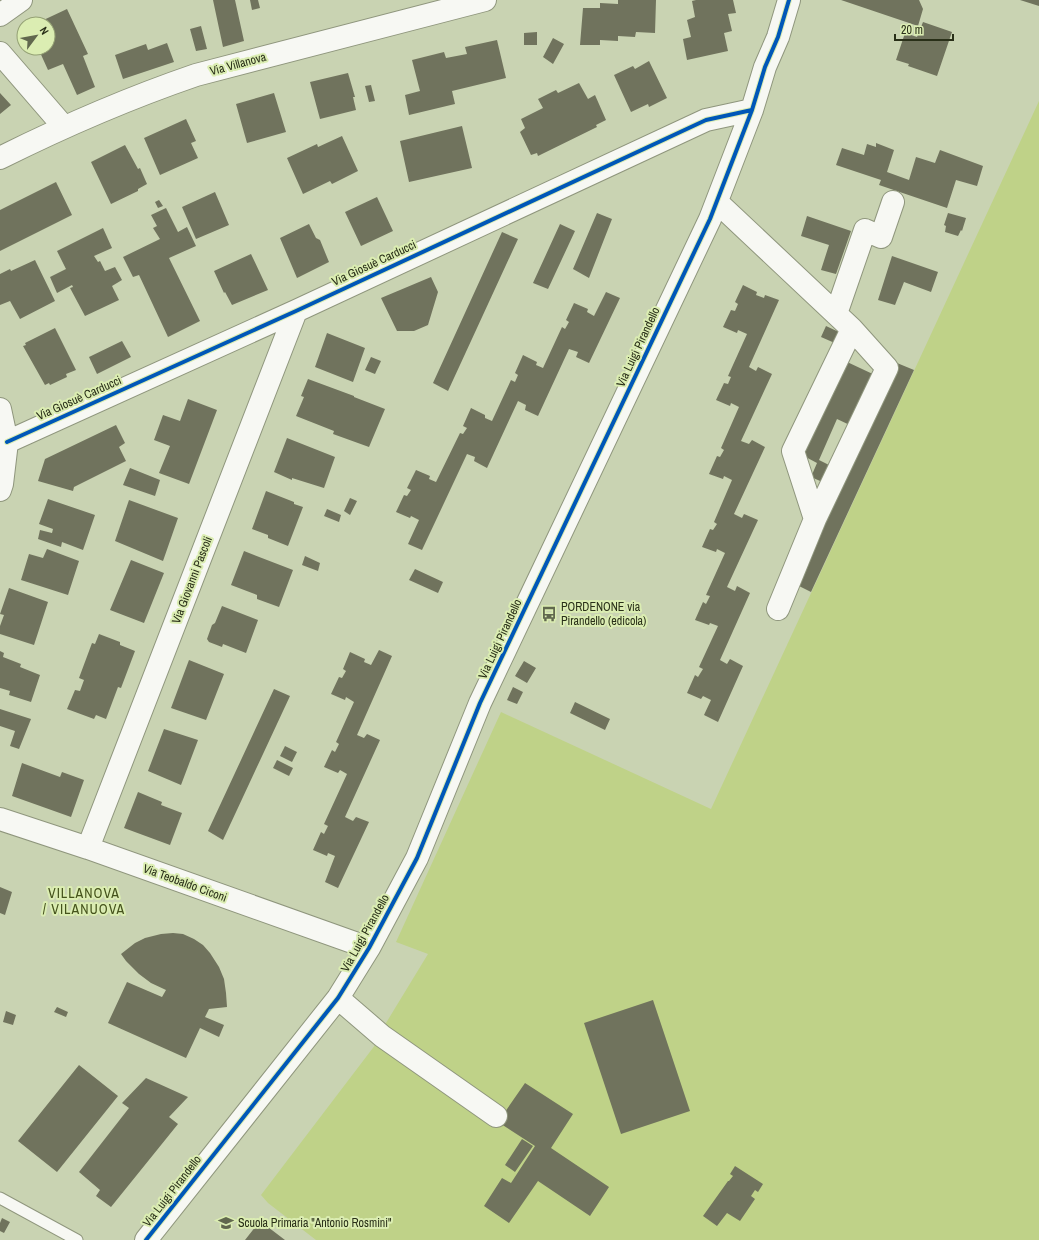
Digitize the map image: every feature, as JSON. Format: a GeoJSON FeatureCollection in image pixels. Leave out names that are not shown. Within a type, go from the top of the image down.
{"type":"FeatureCollection","features":[{"type":"Feature","properties":{"kind":"street"},"geometry":{"type":"LineString","coordinates":[[0,15],[21,0]]}},
{"type":"Feature","properties":{"kind":"street","name":"Via Villanova"},"geometry":{"type":"LineString","coordinates":[[0,158],[64,126],[149,91],[196,75],[485,0]]}},
{"type":"Feature","properties":{"kind":"street","name":"Via Luigi Pirandello"},"geometry":{"type":"LineString","coordinates":[[766,67],[776,0]]}},
{"type":"Feature","properties":{"kind":"street","name":"Via Luigi Pirandello"},"geometry":{"type":"LineString","coordinates":[[146,1240],[338,998],[369,948],[417,858],[480,703],[710,219],[752,110],[789,0]]}},
{"type":"Feature","properties":{"kind":"street"},"geometry":{"type":"LineString","coordinates":[[0,53],[64,126]]}},
{"type":"Feature","properties":{"kind":"street","name":"Via Giosuè Carducci"},"geometry":{"type":"LineString","coordinates":[[7,442],[296,311],[706,120],[752,110]]}},
{"type":"Feature","properties":{"kind":"street"},"geometry":{"type":"LineString","coordinates":[[717,202],[852,329],[887,368],[815,520],[778,609]]}},
{"type":"Feature","properties":{"kind":"street"},"geometry":{"type":"LineString","coordinates":[[836,314],[865,230],[881,237],[893,202]]}},
{"type":"Feature","properties":{"kind":"street","name":"Via Giovanni Pascoli"},"geometry":{"type":"LineString","coordinates":[[88,848],[296,311]]}},
{"type":"Feature","properties":{"kind":"street"},"geometry":{"type":"LineString","coordinates":[[815,520],[793,451],[852,329]]}},
{"type":"Feature","properties":{"kind":"street"},"geometry":{"type":"LineString","coordinates":[[0,409],[7,442],[0,490]]}},
{"type":"Feature","properties":{"kind":"street","name":"Via Teobaldo Ciconi"},"geometry":{"type":"LineString","coordinates":[[0,819],[88,848],[369,948]]}},
{"type":"Feature","properties":{"kind":"street"},"geometry":{"type":"LineString","coordinates":[[338,998],[382,1036],[496,1116]]}},
{"type":"Feature","properties":{"kind":"lane"},"geometry":{"type":"LineString","coordinates":[[0,1198],[77,1240]]}},
{"type":"Feature","properties":{"kind":"green space"},"geometry":{"type":"Polygon","coordinates":[[[1039,101],[1039,1240],[316,1240],[268,1203],[261,1195],[382,1036],[386,1023],[428,954],[396,942],[501,712],[711,809],[1039,101]]]}},
{"type":"Feature","properties":{"kind":"building"},"geometry":{"type":"Polygon","coordinates":[[[213,0],[235,0],[244,41],[223,47],[213,0]]]}},
{"type":"Feature","properties":{"kind":"building"},"geometry":{"type":"Polygon","coordinates":[[[250,0],[258,0],[260,8],[252,10],[250,0]]]}},
{"type":"Feature","properties":{"kind":"building"},"geometry":{"type":"Polygon","coordinates":[[[618,0],[656,0],[655,33],[636,32],[635,37],[618,36],[618,41],[600,40],[600,45],[580,45],[583,8],[600,8],[600,3],[618,4],[618,0]]]}},
{"type":"Feature","properties":{"kind":"building"},"geometry":{"type":"Polygon","coordinates":[[[733,0],[736,13],[728,14],[732,31],[724,33],[728,51],[687,60],[683,39],[691,37],[687,20],[695,17],[692,1],[733,0]]]}},
{"type":"Feature","properties":{"kind":"building"},"geometry":{"type":"Polygon","coordinates":[[[841,0],[919,0],[923,9],[918,26],[841,0]]]}},
{"type":"Feature","properties":{"kind":"building"},"geometry":{"type":"Polygon","coordinates":[[[1020,0],[1039,0],[1039,6],[1020,0]]]}},
{"type":"Feature","properties":{"kind":"building"},"geometry":{"type":"Polygon","coordinates":[[[67,9],[88,54],[83,56],[95,87],[77,95],[63,64],[48,70],[42,56],[56,56],[56,16],[52,16],[67,9]]]}},
{"type":"Feature","properties":{"kind":"building"},"geometry":{"type":"Polygon","coordinates":[[[923,22],[952,32],[937,76],[908,66],[909,64],[896,60],[905,33],[917,37],[923,22]]]}},
{"type":"Feature","properties":{"kind":"building"},"geometry":{"type":"Polygon","coordinates":[[[201,26],[207,49],[196,51],[190,29],[201,26]]]}},
{"type":"Feature","properties":{"kind":"building"},"geometry":{"type":"Polygon","coordinates":[[[537,32],[537,45],[524,45],[524,33],[537,32]]]}},
{"type":"Feature","properties":{"kind":"building"},"geometry":{"type":"Polygon","coordinates":[[[553,38],[564,44],[553,64],[543,57],[553,38]]]}},
{"type":"Feature","properties":{"kind":"building"},"geometry":{"type":"Polygon","coordinates":[[[497,40],[506,78],[452,91],[455,104],[409,115],[405,95],[420,91],[412,60],[444,52],[446,58],[467,54],[465,47],[497,40]]]}},
{"type":"Feature","properties":{"kind":"building"},"geometry":{"type":"Polygon","coordinates":[[[167,43],[174,62],[123,79],[115,55],[146,44],[148,50],[167,43]]]}},
{"type":"Feature","properties":{"kind":"building"},"geometry":{"type":"Polygon","coordinates":[[[649,61],[667,98],[649,107],[648,104],[631,112],[614,75],[633,66],[635,69],[649,61]]]}},
{"type":"Feature","properties":{"kind":"building"},"geometry":{"type":"Polygon","coordinates":[[[348,73],[355,97],[353,97],[356,110],[320,119],[310,82],[348,73]]]}},
{"type":"Feature","properties":{"kind":"building"},"geometry":{"type":"Polygon","coordinates":[[[579,83],[588,99],[595,95],[606,120],[596,125],[597,127],[538,156],[537,153],[531,155],[520,132],[525,128],[521,119],[543,108],[538,99],[556,90],[558,93],[579,83]]]}},
{"type":"Feature","properties":{"kind":"building"},"geometry":{"type":"Polygon","coordinates":[[[371,85],[375,101],[369,102],[365,86],[371,85]]]}},
{"type":"Feature","properties":{"kind":"building"},"geometry":{"type":"Polygon","coordinates":[[[0,93],[11,105],[0,114],[0,93]]]}},
{"type":"Feature","properties":{"kind":"building"},"geometry":{"type":"Polygon","coordinates":[[[274,93],[286,132],[247,143],[236,104],[274,93]]]}},
{"type":"Feature","properties":{"kind":"building"},"geometry":{"type":"Polygon","coordinates":[[[186,119],[196,141],[191,143],[198,158],[160,175],[144,138],[186,119]]]}},
{"type":"Feature","properties":{"kind":"building"},"geometry":{"type":"Polygon","coordinates":[[[462,126],[472,168],[409,182],[400,141],[462,126]]]}},
{"type":"Feature","properties":{"kind":"building"},"geometry":{"type":"Polygon","coordinates":[[[342,136],[358,171],[332,184],[330,181],[303,194],[287,158],[317,144],[318,147],[342,136]]]}},
{"type":"Feature","properties":{"kind":"building"},"geometry":{"type":"Polygon","coordinates":[[[876,143],[894,150],[887,172],[909,180],[916,157],[935,163],[940,150],[983,166],[977,186],[956,180],[947,208],[879,185],[881,180],[836,165],[842,148],[864,155],[867,144],[876,147],[876,143]]]}},
{"type":"Feature","properties":{"kind":"building"},"geometry":{"type":"Polygon","coordinates":[[[125,145],[138,169],[140,168],[147,184],[138,189],[138,191],[111,204],[91,162],[125,145]]]}},
{"type":"Feature","properties":{"kind":"building"},"geometry":{"type":"Polygon","coordinates":[[[56,182],[72,215],[0,251],[0,210],[56,182]]]}},
{"type":"Feature","properties":{"kind":"building"},"geometry":{"type":"Polygon","coordinates":[[[215,192],[229,225],[196,239],[182,207],[215,192]]]}},
{"type":"Feature","properties":{"kind":"building"},"geometry":{"type":"Polygon","coordinates":[[[377,197],[393,231],[361,246],[345,212],[377,197]]]}},
{"type":"Feature","properties":{"kind":"building"},"geometry":{"type":"Polygon","coordinates":[[[159,200],[163,206],[158,208],[155,202],[159,200]]]}},
{"type":"Feature","properties":{"kind":"building"},"geometry":{"type":"Polygon","coordinates":[[[166,208],[178,232],[187,227],[196,246],[169,258],[200,321],[168,337],[139,275],[133,277],[123,257],[160,239],[153,228],[157,226],[151,215],[166,208]]]}},
{"type":"Feature","properties":{"kind":"building"},"geometry":{"type":"Polygon","coordinates":[[[597,213],[612,219],[589,278],[573,269],[597,213]]]}},
{"type":"Feature","properties":{"kind":"building"},"geometry":{"type":"Polygon","coordinates":[[[948,213],[966,218],[962,231],[961,230],[958,236],[945,232],[946,226],[944,225],[948,213]]]}},
{"type":"Feature","properties":{"kind":"building"},"geometry":{"type":"Polygon","coordinates":[[[807,216],[851,231],[836,274],[821,270],[829,245],[801,236],[807,216]]]}},
{"type":"Feature","properties":{"kind":"building"},"geometry":{"type":"Polygon","coordinates":[[[309,224],[316,238],[320,240],[329,262],[297,278],[280,238],[309,224]]]}},
{"type":"Feature","properties":{"kind":"building"},"geometry":{"type":"Polygon","coordinates":[[[560,224],[575,231],[548,289],[533,283],[560,224]]]}},
{"type":"Feature","properties":{"kind":"building"},"geometry":{"type":"Polygon","coordinates":[[[103,228],[112,248],[94,256],[98,262],[100,261],[105,271],[115,267],[122,280],[112,286],[119,300],[85,316],[70,288],[73,287],[72,285],[57,293],[50,277],[66,269],[57,251],[103,228]]]}},
{"type":"Feature","properties":{"kind":"building"},"geometry":{"type":"Polygon","coordinates":[[[502,232],[518,239],[448,391],[433,383],[502,232]]]}},
{"type":"Feature","properties":{"kind":"building"},"geometry":{"type":"Polygon","coordinates":[[[251,254],[268,290],[232,305],[225,292],[224,293],[214,271],[251,254]]]}},
{"type":"Feature","properties":{"kind":"building"},"geometry":{"type":"Polygon","coordinates":[[[892,256],[938,272],[931,292],[904,282],[895,305],[878,300],[892,256]]]}},
{"type":"Feature","properties":{"kind":"building"},"geometry":{"type":"Polygon","coordinates":[[[35,260],[55,301],[20,319],[10,301],[0,305],[0,274],[10,269],[11,271],[35,260]]]}},
{"type":"Feature","properties":{"kind":"building"},"geometry":{"type":"Polygon","coordinates":[[[431,277],[438,292],[428,325],[414,331],[397,331],[381,298],[431,277]]]}},
{"type":"Feature","properties":{"kind":"building"},"geometry":{"type":"Polygon","coordinates":[[[743,285],[757,292],[756,295],[764,298],[765,295],[779,300],[749,367],[756,371],[758,367],[772,374],[741,441],[749,444],[752,440],[765,447],[734,514],[742,518],[744,514],[758,520],[727,587],[735,591],[737,586],[750,593],[720,660],[727,664],[730,659],[743,666],[718,722],[704,715],[711,700],[703,696],[701,699],[687,693],[695,675],[698,677],[703,669],[699,667],[718,626],[710,623],[709,625],[695,620],[703,602],[706,604],[710,596],[706,595],[725,553],[717,549],[716,552],[702,547],[710,529],[713,530],[717,524],[714,522],[732,480],[724,476],[723,479],[709,474],[717,456],[720,457],[724,450],[721,448],[739,407],[731,403],[730,406],[716,400],[724,383],[728,384],[731,377],[728,376],[747,334],[738,330],[737,333],[723,327],[731,310],[735,311],[738,304],[735,302],[743,285]]]}},
{"type":"Feature","properties":{"kind":"building"},"geometry":{"type":"Polygon","coordinates":[[[606,292],[620,298],[589,363],[576,357],[578,352],[569,349],[538,416],[525,410],[526,405],[518,401],[487,468],[474,461],[475,457],[467,454],[422,550],[408,544],[419,520],[396,512],[404,495],[407,496],[411,490],[407,488],[416,470],[430,476],[429,479],[436,482],[460,433],[463,434],[467,428],[463,426],[471,408],[485,415],[485,418],[492,421],[511,380],[515,382],[518,375],[515,373],[523,355],[537,362],[536,365],[543,368],[562,327],[565,329],[569,322],[566,320],[574,303],[588,309],[587,312],[594,316],[606,292]]]}},
{"type":"Feature","properties":{"kind":"building"},"geometry":{"type":"Polygon","coordinates":[[[826,326],[841,333],[837,344],[821,337],[826,326]]]}},
{"type":"Feature","properties":{"kind":"building"},"geometry":{"type":"Polygon","coordinates":[[[55,328],[76,370],[66,374],[67,377],[50,385],[49,383],[45,385],[23,346],[26,345],[25,343],[55,328]]]}},
{"type":"Feature","properties":{"kind":"building"},"geometry":{"type":"Polygon","coordinates":[[[327,333],[365,348],[353,382],[315,367],[327,333]]]}},
{"type":"Feature","properties":{"kind":"building"},"geometry":{"type":"Polygon","coordinates":[[[122,341],[131,357],[97,374],[89,357],[122,341]]]}},
{"type":"Feature","properties":{"kind":"building"},"geometry":{"type":"Polygon","coordinates":[[[371,357],[381,361],[375,374],[365,370],[371,357]]]}},
{"type":"Feature","properties":{"kind":"building"},"geometry":{"type":"Polygon","coordinates":[[[845,361],[877,376],[854,427],[837,419],[819,460],[835,468],[827,484],[811,477],[817,463],[802,455],[845,361]]]}},
{"type":"Feature","properties":{"kind":"building"},"geometry":{"type":"Polygon","coordinates":[[[897,363],[914,370],[811,592],[795,584],[897,363]]]}},
{"type":"Feature","properties":{"kind":"building"},"geometry":{"type":"Polygon","coordinates":[[[308,379],[385,409],[369,447],[333,434],[334,431],[296,416],[304,397],[301,396],[308,379]]]}},
{"type":"Feature","properties":{"kind":"building"},"geometry":{"type":"Polygon","coordinates":[[[188,399],[217,410],[189,484],[159,473],[170,446],[154,440],[163,415],[180,421],[188,399]]]}},
{"type":"Feature","properties":{"kind":"building"},"geometry":{"type":"Polygon","coordinates":[[[116,425],[125,443],[119,447],[126,461],[74,487],[73,491],[38,481],[45,459],[116,425]]]}},
{"type":"Feature","properties":{"kind":"building"},"geometry":{"type":"Polygon","coordinates":[[[287,438],[335,457],[324,488],[292,478],[292,480],[274,472],[287,438]]]}},
{"type":"Feature","properties":{"kind":"building"},"geometry":{"type":"Polygon","coordinates":[[[130,468],[160,480],[155,496],[123,485],[130,468]]]}},
{"type":"Feature","properties":{"kind":"building"},"geometry":{"type":"Polygon","coordinates":[[[266,491],[303,507],[288,546],[268,538],[268,535],[252,529],[266,491]]]}},
{"type":"Feature","properties":{"kind":"building"},"geometry":{"type":"Polygon","coordinates":[[[350,498],[357,501],[350,515],[344,511],[350,498]]]}},
{"type":"Feature","properties":{"kind":"building"},"geometry":{"type":"Polygon","coordinates":[[[48,499],[95,515],[83,550],[62,542],[61,547],[38,539],[40,530],[52,533],[53,529],[39,524],[48,499]]]}},
{"type":"Feature","properties":{"kind":"building"},"geometry":{"type":"Polygon","coordinates":[[[129,500],[178,518],[163,561],[115,541],[129,500]]]}},
{"type":"Feature","properties":{"kind":"building"},"geometry":{"type":"Polygon","coordinates":[[[327,509],[341,515],[339,522],[324,516],[327,509]]]}},
{"type":"Feature","properties":{"kind":"building"},"geometry":{"type":"Polygon","coordinates":[[[47,549],[79,561],[68,595],[21,580],[29,554],[43,558],[47,549]]]}},
{"type":"Feature","properties":{"kind":"building"},"geometry":{"type":"Polygon","coordinates":[[[244,551],[293,570],[279,607],[257,599],[257,595],[231,585],[244,551]]]}},
{"type":"Feature","properties":{"kind":"building"},"geometry":{"type":"Polygon","coordinates":[[[305,556],[320,563],[318,571],[302,565],[305,556]]]}},
{"type":"Feature","properties":{"kind":"building"},"geometry":{"type":"Polygon","coordinates":[[[131,560],[164,573],[144,623],[110,610],[131,560]]]}},
{"type":"Feature","properties":{"kind":"building"},"geometry":{"type":"Polygon","coordinates":[[[415,569],[443,582],[438,593],[409,580],[415,569]]]}},
{"type":"Feature","properties":{"kind":"building"},"geometry":{"type":"Polygon","coordinates":[[[9,588],[48,602],[34,645],[0,634],[0,626],[4,615],[0,614],[9,588]]]}},
{"type":"Feature","properties":{"kind":"building"},"geometry":{"type":"Polygon","coordinates":[[[222,606],[258,620],[246,653],[223,644],[222,647],[209,642],[207,639],[212,625],[215,623],[222,606]]]}},
{"type":"Feature","properties":{"kind":"building"},"geometry":{"type":"Polygon","coordinates":[[[99,634],[120,642],[120,645],[135,651],[121,688],[118,687],[106,719],[96,715],[94,719],[67,709],[75,690],[80,691],[84,680],[79,678],[92,643],[95,644],[99,634]]]}},
{"type":"Feature","properties":{"kind":"building"},"geometry":{"type":"Polygon","coordinates":[[[379,650],[392,656],[357,735],[364,738],[367,734],[380,740],[345,817],[353,821],[356,817],[369,822],[338,888],[325,882],[335,856],[328,853],[327,856],[313,850],[321,832],[324,834],[328,826],[324,824],[347,774],[340,770],[338,773],[324,767],[332,750],[335,752],[339,744],[336,742],[354,702],[346,697],[345,700],[331,694],[339,677],[342,678],[346,671],[343,669],[350,652],[365,659],[364,662],[371,665],[379,650]]]}},
{"type":"Feature","properties":{"kind":"building"},"geometry":{"type":"Polygon","coordinates":[[[0,651],[4,653],[3,657],[21,664],[20,667],[40,675],[31,702],[9,695],[10,691],[0,688],[0,651]]]}},
{"type":"Feature","properties":{"kind":"building"},"geometry":{"type":"Polygon","coordinates":[[[189,660],[224,674],[206,720],[171,708],[189,660]]]}},
{"type":"Feature","properties":{"kind":"building"},"geometry":{"type":"Polygon","coordinates":[[[524,661],[536,668],[527,683],[515,676],[524,661]]]}},
{"type":"Feature","properties":{"kind":"building"},"geometry":{"type":"Polygon","coordinates":[[[513,687],[523,692],[517,704],[507,700],[513,687]]]}},
{"type":"Feature","properties":{"kind":"building"},"geometry":{"type":"Polygon","coordinates":[[[274,689],[290,696],[223,840],[208,831],[274,689]]]}},
{"type":"Feature","properties":{"kind":"building"},"geometry":{"type":"Polygon","coordinates":[[[575,702],[610,719],[605,730],[570,713],[575,702]]]}},
{"type":"Feature","properties":{"kind":"building"},"geometry":{"type":"Polygon","coordinates":[[[0,709],[31,719],[19,749],[10,746],[15,731],[0,726],[0,709]]]}},
{"type":"Feature","properties":{"kind":"building"},"geometry":{"type":"Polygon","coordinates":[[[164,729],[198,740],[181,785],[148,771],[164,729]]]}},
{"type":"Feature","properties":{"kind":"building"},"geometry":{"type":"Polygon","coordinates":[[[285,746],[297,752],[292,762],[280,756],[285,746]]]}},
{"type":"Feature","properties":{"kind":"building"},"geometry":{"type":"Polygon","coordinates":[[[277,760],[293,768],[289,776],[273,768],[277,760]]]}},
{"type":"Feature","properties":{"kind":"building"},"geometry":{"type":"Polygon","coordinates":[[[22,763],[60,777],[62,772],[84,780],[71,817],[12,796],[22,763]]]}},
{"type":"Feature","properties":{"kind":"building"},"geometry":{"type":"Polygon","coordinates":[[[138,792],[162,802],[161,805],[182,813],[170,845],[124,828],[138,792]]]}},
{"type":"Feature","properties":{"kind":"building"},"geometry":{"type":"Polygon","coordinates":[[[0,887],[12,892],[5,915],[0,913],[0,887]]]}},
{"type":"Feature","properties":{"kind":"building"},"geometry":{"type":"Polygon","coordinates":[[[173,933],[183,934],[203,945],[219,967],[224,979],[226,993],[227,1007],[209,1009],[205,1017],[224,1025],[219,1037],[200,1028],[186,1058],[108,1023],[127,982],[162,997],[166,990],[151,983],[139,974],[121,954],[135,943],[145,938],[173,933]]]}},
{"type":"Feature","properties":{"kind":"building"},"geometry":{"type":"Polygon","coordinates":[[[653,1000],[690,1111],[621,1134],[584,1023],[653,1000]]]}},
{"type":"Feature","properties":{"kind":"building"},"geometry":{"type":"Polygon","coordinates":[[[57,1007],[68,1012],[66,1017],[54,1012],[57,1007]]]}},
{"type":"Feature","properties":{"kind":"building"},"geometry":{"type":"Polygon","coordinates":[[[6,1011],[16,1015],[13,1025],[3,1022],[6,1011]]]}},
{"type":"Feature","properties":{"kind":"building"},"geometry":{"type":"Polygon","coordinates":[[[79,1065],[118,1096],[57,1172],[18,1141],[79,1065]]]}},
{"type":"Feature","properties":{"kind":"building"},"geometry":{"type":"Polygon","coordinates":[[[146,1078],[188,1097],[169,1117],[178,1124],[111,1207],[96,1196],[100,1190],[79,1172],[129,1108],[122,1103],[146,1078]]]}},
{"type":"Feature","properties":{"kind":"building"},"geometry":{"type":"Polygon","coordinates":[[[525,1083],[573,1114],[551,1148],[609,1187],[590,1216],[538,1181],[509,1223],[484,1206],[502,1178],[511,1183],[535,1146],[498,1122],[525,1083]]]}},
{"type":"Feature","properties":{"kind":"building"},"geometry":{"type":"Polygon","coordinates":[[[522,1139],[533,1146],[515,1172],[505,1165],[522,1139]]]}},
{"type":"Feature","properties":{"kind":"building"},"geometry":{"type":"Polygon","coordinates":[[[735,1166],[763,1184],[758,1192],[755,1190],[751,1196],[755,1199],[740,1221],[727,1213],[717,1226],[703,1216],[733,1176],[730,1174],[735,1166]]]}},
{"type":"Feature","properties":{"kind":"building"},"geometry":{"type":"Polygon","coordinates":[[[2,1218],[10,1222],[4,1233],[0,1231],[0,1223],[2,1218]]]}},
{"type":"Feature","properties":{"kind":"building"},"geometry":{"type":"Polygon","coordinates":[[[260,1221],[285,1240],[245,1240],[260,1221]]]}},
{"type":"Feature","properties":{"kind":"cycle path"},"geometry":{"type":"LineString","coordinates":[[146,1240],[338,998],[369,948],[417,858],[480,703],[710,219],[752,110],[765,67],[778,37],[789,0]]}},
{"type":"Feature","properties":{"kind":"cycle path"},"geometry":{"type":"LineString","coordinates":[[7,442],[296,311],[706,120],[752,110]]}},
{"type":"Feature","properties":{"kind":"place","name":"PORDENONE via Pirandello (edicola)"},"geometry":{"type":"Point","coordinates":[549,614]}},
{"type":"Feature","properties":{"kind":"place","name":"Scuola Primaria \"Antonio Rosmini\""},"geometry":{"type":"Point","coordinates":[226,1223]}},
{"type":"Feature","properties":{"kind":"district","name":"VILLANOVA / VILANUOVA"},"geometry":{"type":"Point","coordinates":[84,902]}}]}
